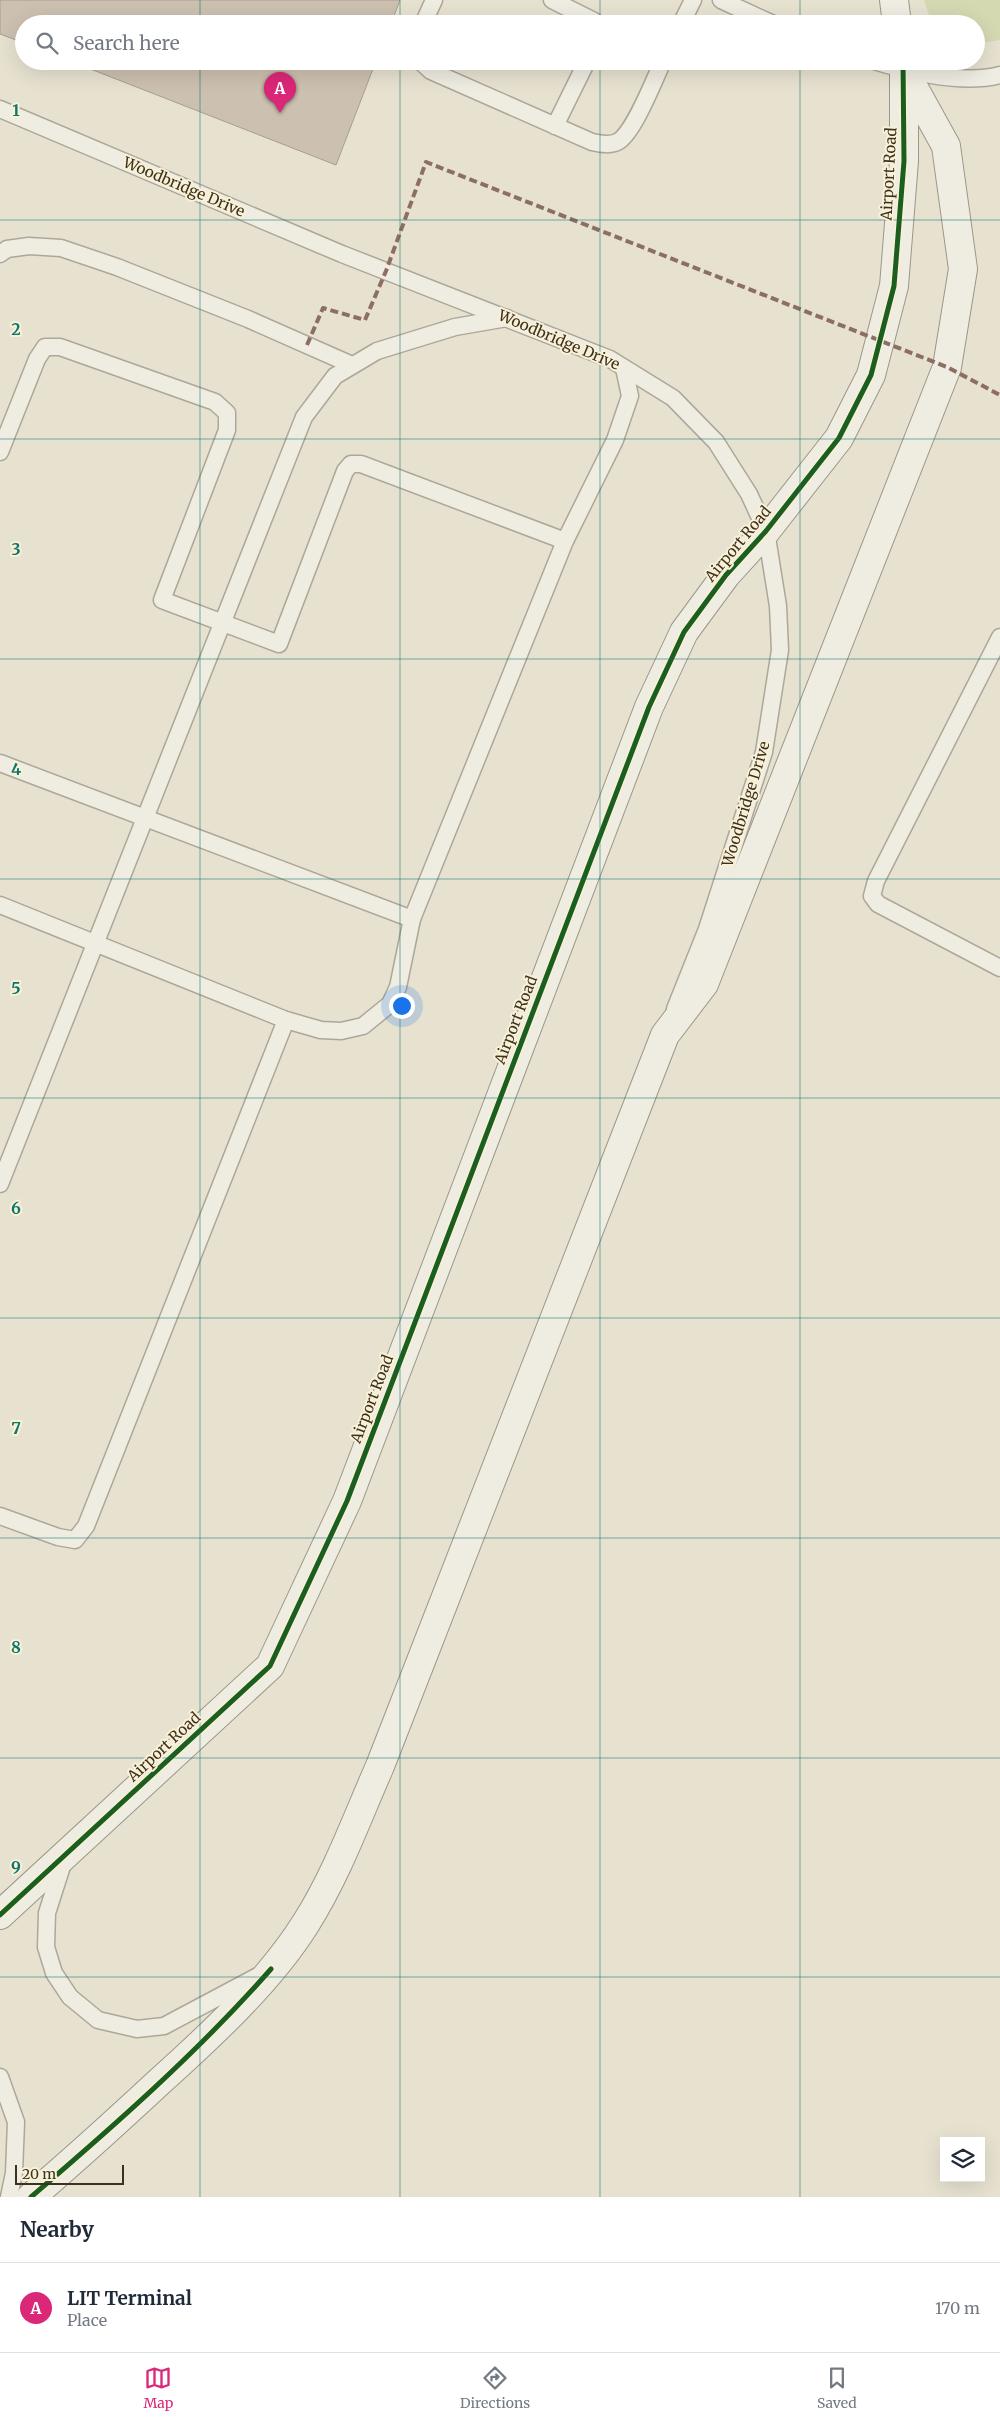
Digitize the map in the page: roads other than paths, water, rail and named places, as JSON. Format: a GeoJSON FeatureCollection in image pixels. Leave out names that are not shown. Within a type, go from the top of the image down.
{"type":"FeatureCollection","features":[{"type":"Feature","properties":{"kind":"main road"},"geometry":{"type":"LineString","coordinates":[[894,0],[896,15]]}},
{"type":"Feature","properties":{"kind":"main road","name":"Airport Road"},"geometry":{"type":"LineString","coordinates":[[0,1915],[270,1666],[347,1501],[649,707],[684,632],[726,575],[766,532],[839,438],[871,375],[894,286],[904,161],[904,70]]}},
{"type":"Feature","properties":{"kind":"main road"},"geometry":{"type":"LineString","coordinates":[[31,2197],[199,2046],[233,2012],[306,1924],[333,1872],[380,1766],[665,1034],[704,984],[947,367],[963,269],[946,146],[906,70]]}},
{"type":"Feature","properties":{"kind":"lane"},"geometry":{"type":"LineString","coordinates":[[427,15],[434,0]]}},
{"type":"Feature","properties":{"kind":"lane"},"geometry":{"type":"LineString","coordinates":[[552,0],[582,15]]}},
{"type":"Feature","properties":{"kind":"lane"},"geometry":{"type":"LineString","coordinates":[[685,15],[692,0]]}},
{"type":"Feature","properties":{"kind":"lane"},"geometry":{"type":"LineString","coordinates":[[721,0],[754,15]]}},
{"type":"Feature","properties":{"kind":"lane"},"geometry":{"type":"LineString","coordinates":[[430,70],[592,142],[605,145],[618,141],[630,129],[659,70]]}},
{"type":"Feature","properties":{"kind":"lane"},"geometry":{"type":"LineString","coordinates":[[555,126],[583,70]]}},
{"type":"Feature","properties":{"kind":"lane"},"geometry":{"type":"LineString","coordinates":[[923,70],[955,77],[991,77],[1000,75]]}},
{"type":"Feature","properties":{"kind":"lane","name":"Woodbridge Drive"},"geometry":{"type":"LineString","coordinates":[[0,109],[342,254],[610,359],[673,398],[716,442],[749,494],[766,532],[778,606],[780,650],[764,752],[707,929],[665,1034]]}},
{"type":"Feature","properties":{"kind":"lane"},"geometry":{"type":"LineString","coordinates":[[0,254],[7,249],[29,246],[61,248],[117,267],[248,319],[352,365]]}},
{"type":"Feature","properties":{"kind":"lane"},"geometry":{"type":"LineString","coordinates":[[0,1184],[304,418],[335,376],[385,348],[455,327],[507,318]]}},
{"type":"Feature","properties":{"kind":"lane"},"geometry":{"type":"LineString","coordinates":[[0,452],[36,359],[46,347],[60,347],[215,402],[227,413],[227,430],[162,600],[279,644],[345,472],[351,464],[361,464],[565,541]]}},
{"type":"Feature","properties":{"kind":"lane"},"geometry":{"type":"LineString","coordinates":[[0,905],[286,1020],[321,1030],[341,1031],[363,1026],[378,1016],[390,1004],[398,987],[412,919],[565,541],[580,507],[615,440],[630,396],[624,368]]}},
{"type":"Feature","properties":{"kind":"lane"},"geometry":{"type":"LineString","coordinates":[[1000,637],[876,882],[872,896],[878,904],[1000,968]]}},
{"type":"Feature","properties":{"kind":"lane"},"geometry":{"type":"LineString","coordinates":[[0,762],[412,919]]}},
{"type":"Feature","properties":{"kind":"lane"},"geometry":{"type":"LineString","coordinates":[[0,1516],[58,1537],[75,1540],[86,1526],[286,1020]]}},
{"type":"Feature","properties":{"kind":"lane"},"geometry":{"type":"LineString","coordinates":[[65,1855],[48,1913],[46,1947],[54,1973],[70,1997],[98,2020],[137,2029],[164,2026],[271,1968]]}},
{"type":"Feature","properties":{"kind":"lane"},"geometry":{"type":"LineString","coordinates":[[0,2076],[16,2122],[14,2173],[10,2197]]}},
{"type":"Feature","properties":{"kind":"place","name":"LIT Terminal"},"geometry":{"type":"Point","coordinates":[280,113]}}]}
